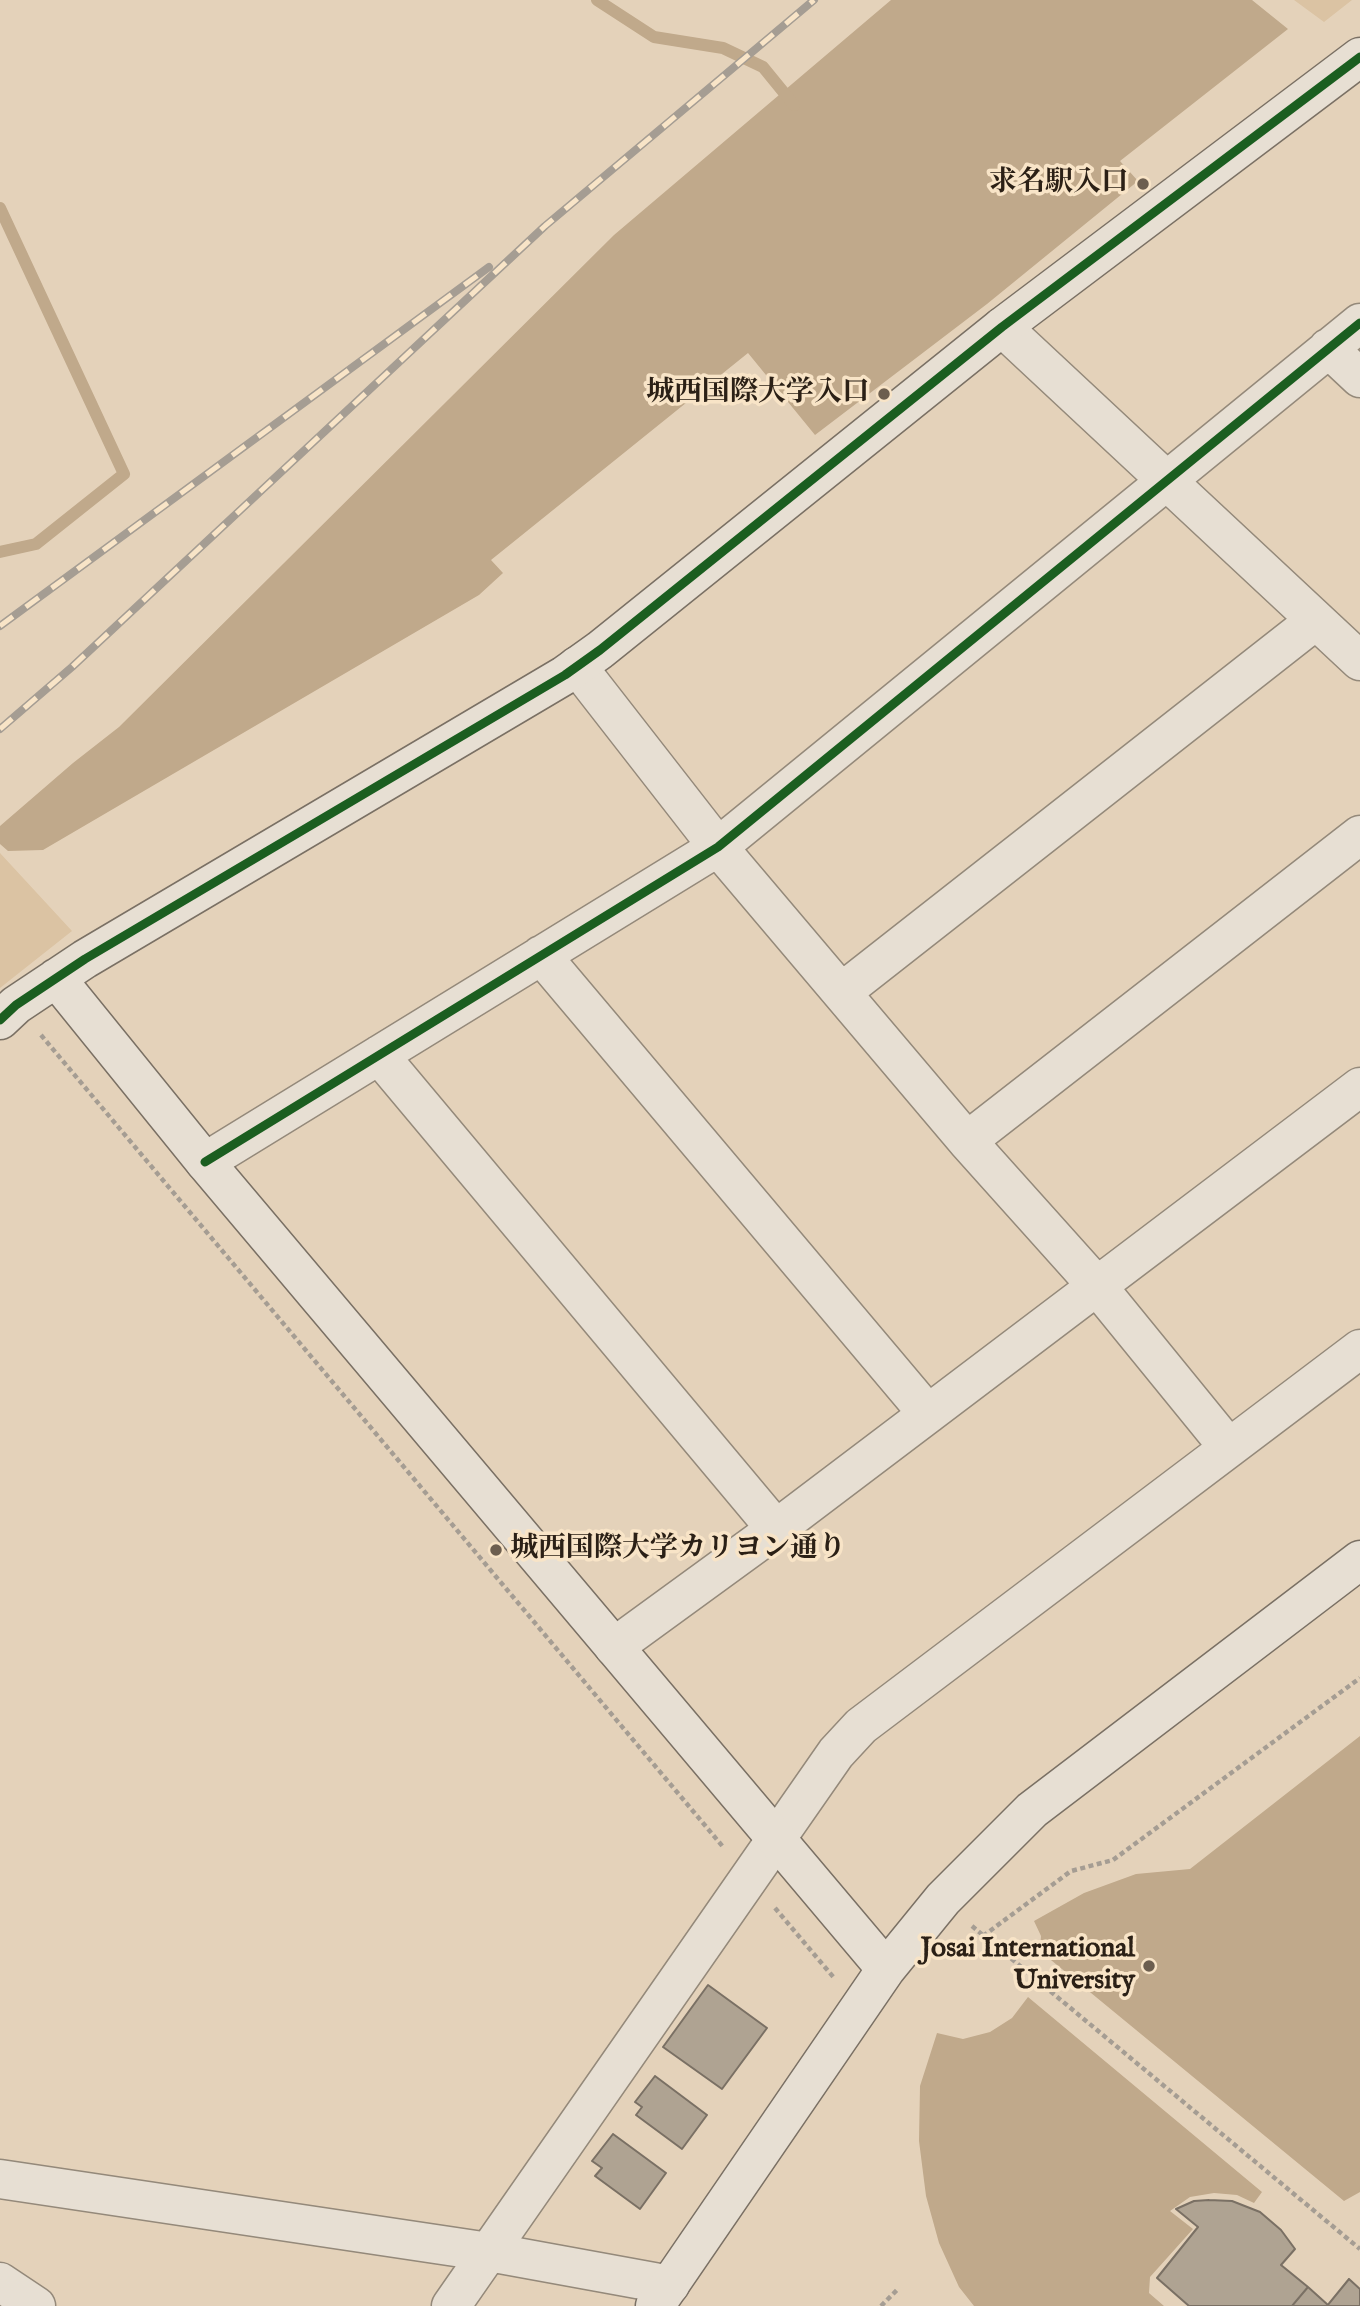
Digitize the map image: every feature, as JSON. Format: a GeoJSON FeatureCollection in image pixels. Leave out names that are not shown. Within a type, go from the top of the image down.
{"type":"FeatureCollection","features":[{"type":"Feature","properties":{"kind":"street"},"geometry":{"type":"LineString","coordinates":[[0,1020],[56,978],[600,650],[1002,327],[1357,66]]}},
{"type":"Feature","properties":{"kind":"street"},"geometry":{"type":"LineString","coordinates":[[205,1162],[718,847],[1360,323]]}},
{"type":"Feature","properties":{"kind":"street"},"geometry":{"type":"LineString","coordinates":[[1002,327],[1360,661]]}},
{"type":"Feature","properties":{"kind":"street"},"geometry":{"type":"LineString","coordinates":[[1328,348],[1360,378]]}},
{"type":"Feature","properties":{"kind":"street"},"geometry":{"type":"LineString","coordinates":[[842,992],[1316,620]]}},
{"type":"Feature","properties":{"kind":"street"},"geometry":{"type":"LineString","coordinates":[[577,666],[718,847],[967,1141],[1097,1286],[1229,1448]]}},
{"type":"Feature","properties":{"kind":"street"},"geometry":{"type":"LineString","coordinates":[[967,1141],[1360,835]]}},
{"type":"Feature","properties":{"kind":"street"},"geometry":{"type":"LineString","coordinates":[[541,956],[928,1414]]}},
{"type":"Feature","properties":{"kind":"street"},"geometry":{"type":"LineString","coordinates":[[56,978],[205,1162],[887,1969]]}},
{"type":"Feature","properties":{"kind":"street"},"geometry":{"type":"LineString","coordinates":[[379,1055],[776,1530]]}},
{"type":"Feature","properties":{"kind":"street"},"geometry":{"type":"LineString","coordinates":[[614,1647],[776,1530],[1360,1087]]}},
{"type":"Feature","properties":{"kind":"street"},"geometry":{"type":"LineString","coordinates":[[451,2306],[836,1753],[861,1726],[1360,1349]]}},
{"type":"Feature","properties":{"kind":"street"},"geometry":{"type":"LineString","coordinates":[[0,2179],[489,2252],[662,2296],[887,1969],[943,1899],[1032,1810],[1360,1560]]}},
{"type":"Feature","properties":{"kind":"street"},"geometry":{"type":"LineString","coordinates":[[0,2281],[36,2306]]}},
{"type":"Feature","properties":{"kind":"path"},"geometry":{"type":"LineString","coordinates":[[984,1936],[1071,1871],[1113,1860],[1360,1678]]}},
{"type":"Feature","properties":{"kind":"path"},"geometry":{"type":"LineString","coordinates":[[963,1919],[1360,2249]]}},
{"type":"Feature","properties":{"kind":"path"},"geometry":{"type":"LineString","coordinates":[[881,2306],[899,2288]]}},
{"type":"Feature","properties":{"kind":"shaded area"},"geometry":{"type":"Polygon","coordinates":[[[891,0],[1252,0],[1288,29],[1120,161],[1138,181],[987,304],[815,435],[748,353],[491,560],[503,573],[479,595],[43,850],[8,851],[0,844],[0,826],[119,727],[614,235],[891,0]]]}},
{"type":"Feature","properties":{"kind":"shaded area"},"geometry":{"type":"Polygon","coordinates":[[[1294,0],[1352,0],[1324,22],[1294,0]]]}},
{"type":"Feature","properties":{"kind":"shaded area"},"geometry":{"type":"Polygon","coordinates":[[[0,853],[72,931],[0,988],[0,853]]]}},
{"type":"Feature","properties":{"kind":"shaded area"},"geometry":{"type":"Polygon","coordinates":[[[1360,1736],[1360,2192],[1344,2201],[1040,1951],[1041,1936],[1034,1921],[1084,1893],[1136,1874],[1190,1869],[1360,1736]]]}},
{"type":"Feature","properties":{"kind":"shaded area"},"geometry":{"type":"Polygon","coordinates":[[[1028,1997],[1262,2192],[1254,2203],[1237,2195],[1214,2193],[1190,2197],[1170,2211],[1193,2229],[1150,2277],[1149,2293],[1164,2306],[974,2306],[959,2287],[939,2243],[926,2196],[919,2141],[920,2086],[937,2033],[963,2039],[990,2032],[1012,2018],[1028,1997]]]}},
{"type":"Feature","properties":{"kind":"building"},"geometry":{"type":"Polygon","coordinates":[[[708,1985],[767,2028],[722,2089],[663,2047],[708,1985]]]}},
{"type":"Feature","properties":{"kind":"building"},"geometry":{"type":"Polygon","coordinates":[[[655,2076],[707,2115],[682,2149],[636,2115],[642,2107],[635,2102],[655,2076]]]}},
{"type":"Feature","properties":{"kind":"building"},"geometry":{"type":"Polygon","coordinates":[[[613,2134],[666,2173],[640,2209],[595,2176],[602,2168],[592,2161],[613,2134]]]}},
{"type":"Feature","properties":{"kind":"building"},"geometry":{"type":"Polygon","coordinates":[[[1194,2201],[1232,2201],[1260,2212],[1281,2230],[1295,2249],[1281,2265],[1308,2287],[1292,2306],[1189,2306],[1157,2278],[1198,2227],[1176,2209],[1194,2201]]]}},
{"type":"Feature","properties":{"kind":"building"},"geometry":{"type":"Polygon","coordinates":[[[1349,2279],[1360,2289],[1360,2306],[1327,2306],[1349,2279]]]}},
{"type":"Feature","properties":{"kind":"building"},"geometry":{"type":"Polygon","coordinates":[[[1308,2287],[1328,2305],[1292,2306],[1308,2287]]]}},
{"type":"Feature","properties":{"kind":"waterway"},"geometry":{"type":"LineString","coordinates":[[597,0],[654,37],[723,48],[763,67],[794,105]]}},
{"type":"Feature","properties":{"kind":"waterway"},"geometry":{"type":"LineString","coordinates":[[0,208],[124,474],[36,544],[0,552]]}},
{"type":"Feature","properties":{"kind":"railway"},"geometry":{"type":"LineString","coordinates":[[0,729],[72,667],[545,226],[814,0]]}},
{"type":"Feature","properties":{"kind":"railway"},"geometry":{"type":"LineString","coordinates":[[0,626],[489,267]]}},
{"type":"Feature","properties":{"kind":"cycle path"},"geometry":{"type":"LineString","coordinates":[[0,1020],[16,1005],[85,959],[565,675],[600,650],[1002,327],[1360,57]]}},
{"type":"Feature","properties":{"kind":"cycle path"},"geometry":{"type":"LineString","coordinates":[[205,1162],[718,847],[1360,323]]}},
{"type":"Feature","properties":{"kind":"place","name":"求名駅入口"},"geometry":{"type":"Point","coordinates":[1143,184]}},
{"type":"Feature","properties":{"kind":"place","name":"城西国際大学入口"},"geometry":{"type":"Point","coordinates":[884,394]}},
{"type":"Feature","properties":{"kind":"place","name":"城西国際大学カリヨン通り"},"geometry":{"type":"Point","coordinates":[496,1550]}},
{"type":"Feature","properties":{"kind":"place","name":"Josai International University"},"geometry":{"type":"Point","coordinates":[1149,1966]}}]}
